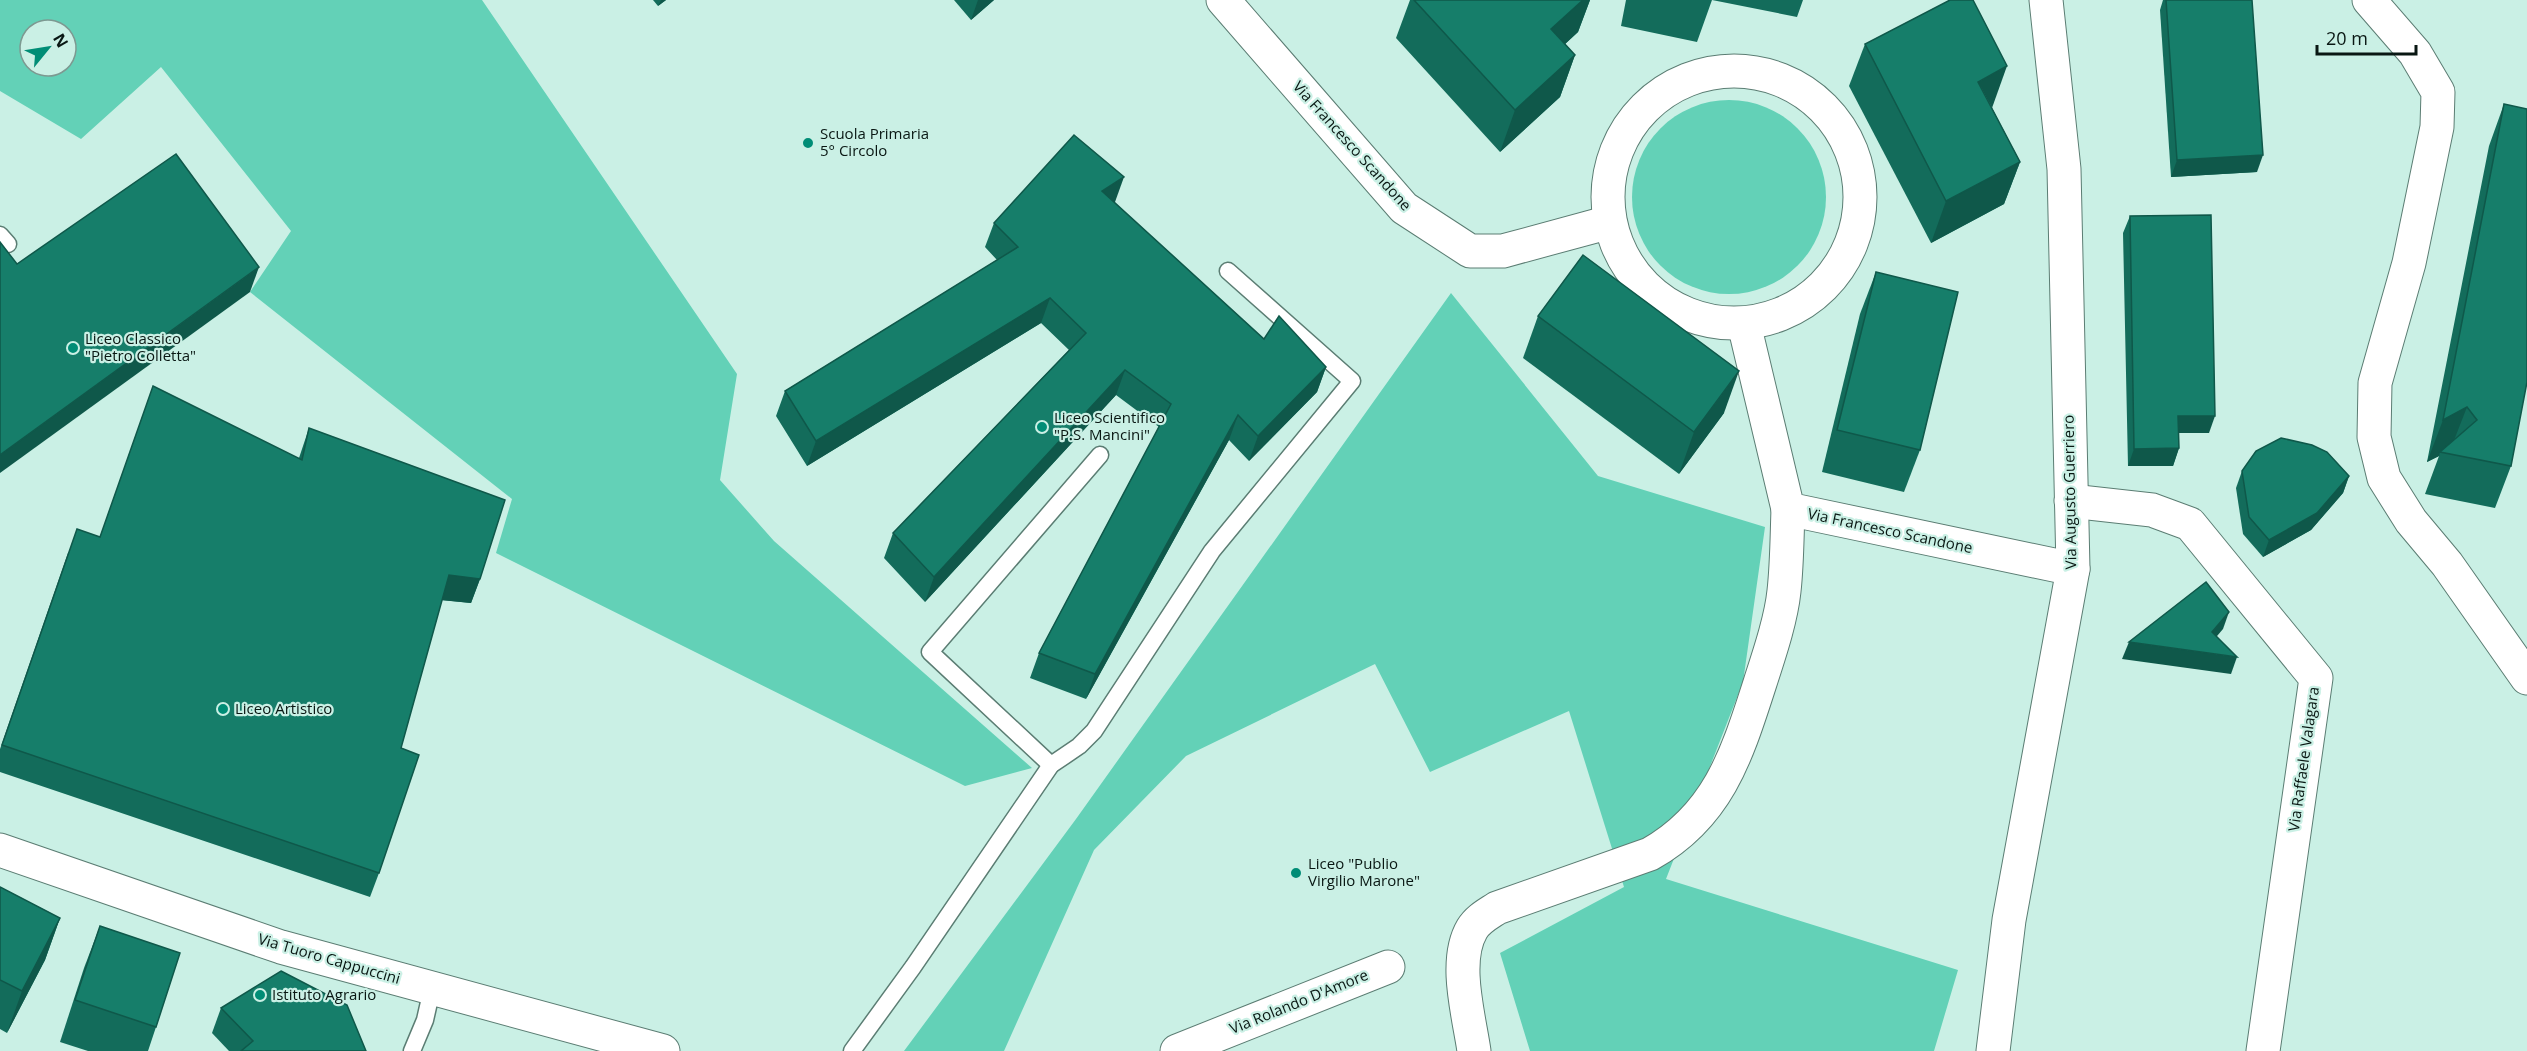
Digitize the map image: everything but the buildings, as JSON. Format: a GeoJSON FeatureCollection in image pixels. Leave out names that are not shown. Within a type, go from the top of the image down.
{"type":"FeatureCollection","features":[{"type":"Feature","properties":{"kind":"street","name":"Via Francesco Scandone"},"geometry":{"type":"LineString","coordinates":[[1223,0],[1404,208],[1470,251],[1503,251],[1610,222]]}},
{"type":"Feature","properties":{"kind":"street","name":"Via Augusto Guerriero"},"geometry":{"type":"LineString","coordinates":[[1993,1051],[2009,920],[2073,569],[2064,169],[2046,0]]}},
{"type":"Feature","properties":{"kind":"street"},"geometry":{"type":"LineString","coordinates":[[2369,0],[2415,53],[2438,92],[2437,127],[2409,263],[2375,383],[2374,437],[2384,478],[2411,521],[2447,564],[2527,678]]}},
{"type":"Feature","properties":{"kind":"street"},"geometry":{"type":"LineString","coordinates":[[1728,70],[1772,76],[1811,95],[1840,128],[1858,168],[1860,212],[1848,254],[1822,289],[1787,314],[1744,324],[1708,322],[1673,309],[1644,286],[1623,257],[1610,222],[1608,179],[1622,137],[1649,102],[1686,79],[1728,70]]}},
{"type":"Feature","properties":{"kind":"street","name":"Via Francesco Scandone"},"geometry":{"type":"LineString","coordinates":[[1744,324],[1788,509],[2073,569]]}},
{"type":"Feature","properties":{"kind":"street","name":"Via Raffaele Valagara"},"geometry":{"type":"LineString","coordinates":[[2071,501],[2152,510],[2190,524],[2316,678],[2263,1051]]}},
{"type":"Feature","properties":{"kind":"street"},"geometry":{"type":"LineString","coordinates":[[1474,1051],[1463,975],[1466,947],[1472,929],[1484,916],[1497,908],[1650,854],[1673,841],[1700,815],[1724,780],[1740,745],[1765,667],[1784,593],[1788,509]]}},
{"type":"Feature","properties":{"kind":"street","name":"Via Tuoro Cappuccini"},"geometry":{"type":"LineString","coordinates":[[0,850],[281,947],[663,1051]]}},
{"type":"Feature","properties":{"kind":"street","name":"Via Rolando D'Amore"},"geometry":{"type":"LineString","coordinates":[[1177,1051],[1388,967]]}},
{"type":"Feature","properties":{"kind":"lane"},"geometry":{"type":"LineString","coordinates":[[852,1051],[913,968],[1051,765],[1079,746],[1094,731],[1212,551],[1352,381],[1228,271]]}},
{"type":"Feature","properties":{"kind":"lane"},"geometry":{"type":"LineString","coordinates":[[1051,765],[930,652],[1100,455]]}},
{"type":"Feature","properties":{"kind":"lane"},"geometry":{"type":"LineString","coordinates":[[412,1051],[424,1020],[432,988]]}},
{"type":"Feature","properties":{"kind":"green space"},"geometry":{"type":"Polygon","coordinates":[[[0,0],[482,0],[737,374],[720,480],[774,541],[1032,768],[965,786],[496,553],[512,499],[250,292],[291,231],[161,67],[81,139],[0,91],[0,0]]]}},
{"type":"Feature","properties":{"kind":"green space"},"geometry":{"type":"Polygon","coordinates":[[[1719,100],[1739,100],[1775,111],[1798,128],[1810,143],[1819,160],[1826,187],[1826,207],[1819,234],[1810,251],[1798,266],[1783,278],[1766,287],[1739,294],[1719,294],[1683,283],[1654,259],[1643,243],[1636,225],[1632,207],[1632,187],[1643,151],[1667,122],[1683,111],[1701,104],[1719,100]]]}},
{"type":"Feature","properties":{"kind":"green space"},"geometry":{"type":"Polygon","coordinates":[[[1451,293],[1598,476],[1765,527],[1743,682],[1666,879],[1958,970],[1934,1051],[1530,1051],[1500,953],[1624,887],[1569,711],[1430,772],[1375,664],[1186,756],[1094,850],[1004,1051],[904,1051],[1076,819],[1451,293]]]}},
{"type":"Feature","properties":{"kind":"place","name":"Scuola Primaria 5° Circolo"},"geometry":{"type":"Point","coordinates":[808,143]}},
{"type":"Feature","properties":{"kind":"place","name":"Liceo Classico \"Pietro Colletta\""},"geometry":{"type":"Point","coordinates":[73,348]}},
{"type":"Feature","properties":{"kind":"place","name":"Liceo Scientifico \"P.S. Mancini\""},"geometry":{"type":"Point","coordinates":[1042,427]}},
{"type":"Feature","properties":{"kind":"place","name":"Liceo Artistico"},"geometry":{"type":"Point","coordinates":[223,709]}},
{"type":"Feature","properties":{"kind":"place","name":"Liceo \"Publio Virgilio Marone\""},"geometry":{"type":"Point","coordinates":[1296,873]}},
{"type":"Feature","properties":{"kind":"place","name":"Istituto Agrario"},"geometry":{"type":"Point","coordinates":[260,995]}}]}
